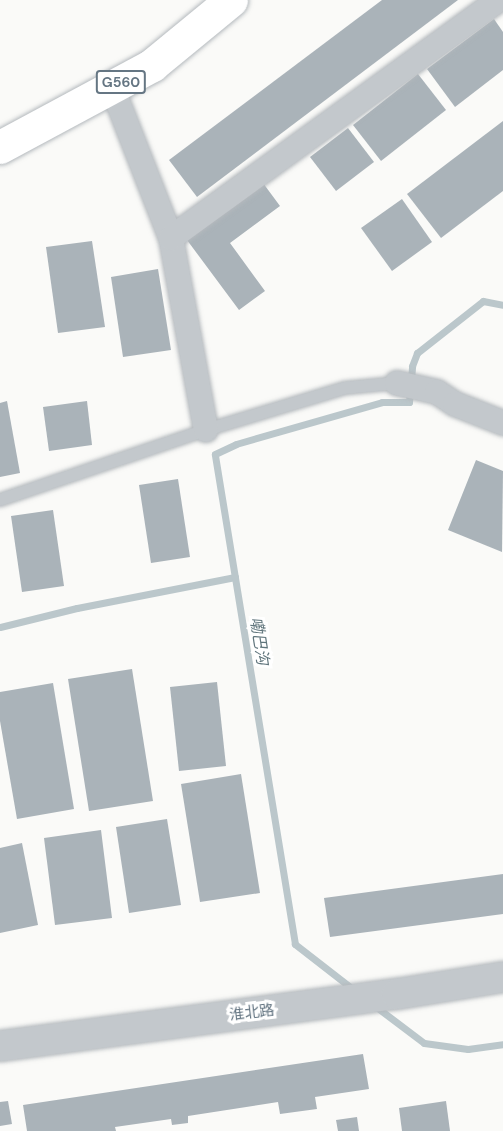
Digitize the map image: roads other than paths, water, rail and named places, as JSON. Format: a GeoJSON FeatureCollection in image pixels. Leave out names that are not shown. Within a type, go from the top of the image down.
{"type":"FeatureCollection","features":[{"type":"Feature","properties":{"kind":"highway","name":"G560"},"geometry":{"type":"LineString","coordinates":[[0,147],[152,65],[231,0]]}},
{"type":"Feature","properties":{"kind":"street"},"geometry":{"type":"LineString","coordinates":[[171,238],[499,0]]}},
{"type":"Feature","properties":{"kind":"street"},"geometry":{"type":"LineString","coordinates":[[112,87],[171,238],[206,430]]}},
{"type":"Feature","properties":{"kind":"street"},"geometry":{"type":"LineString","coordinates":[[397,383],[437,392],[455,404],[503,423]]}},
{"type":"Feature","properties":{"kind":"street","name":"淮北路"},"geometry":{"type":"LineString","coordinates":[[0,1046],[397,994],[503,977]]}},
{"type":"Feature","properties":{"kind":"lane"},"geometry":{"type":"LineString","coordinates":[[0,500],[206,430],[345,388],[397,383]]}},
{"type":"Feature","properties":{"kind":"waterway","name":"嘞巴沟"},"geometry":{"type":"LineString","coordinates":[[354,990],[295,944],[215,454],[236,444],[382,402],[409,402],[412,366],[417,353],[483,301],[503,305]]}},
{"type":"Feature","properties":{"kind":"waterway"},"geometry":{"type":"LineString","coordinates":[[0,627],[77,608],[235,577]]}},
{"type":"Feature","properties":{"kind":"waterway","name":"嘞巴沟"},"geometry":{"type":"LineString","coordinates":[[375,1006],[424,1043],[468,1049],[503,1044]]}}]}
